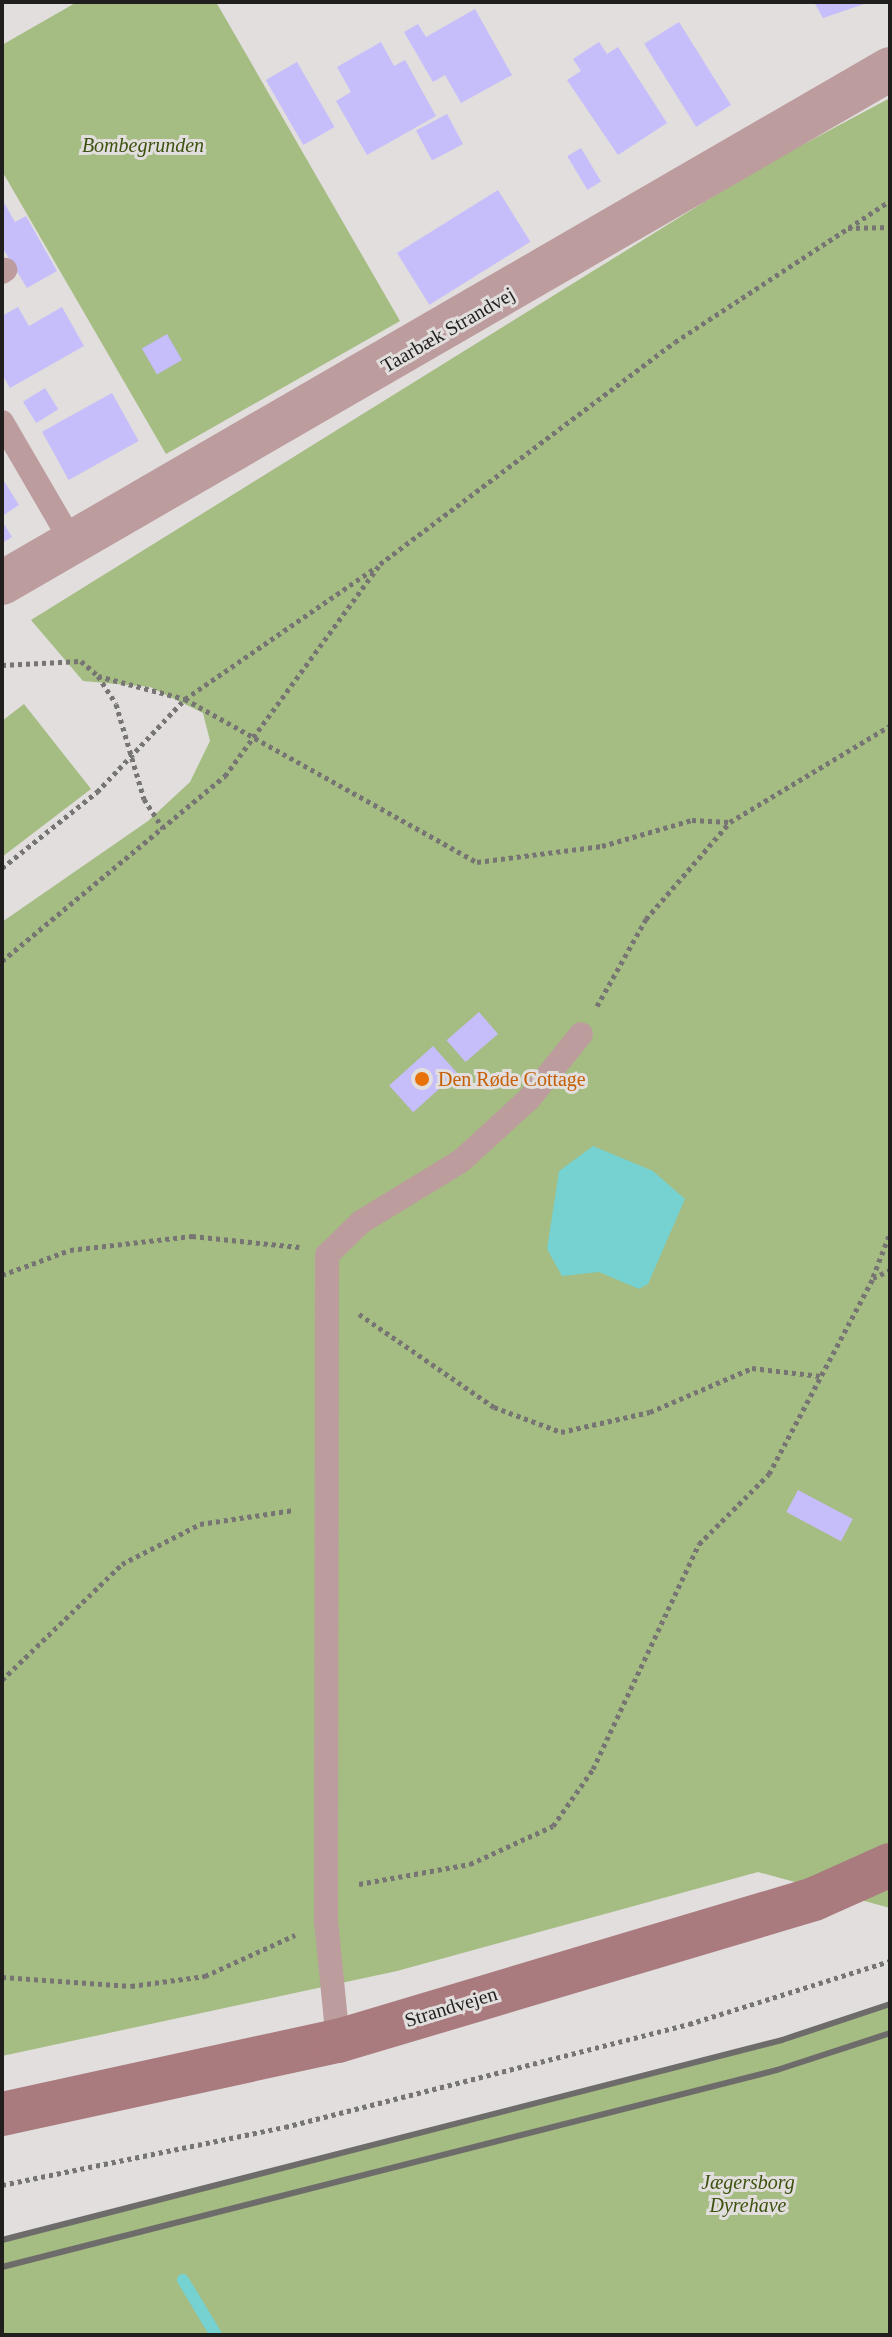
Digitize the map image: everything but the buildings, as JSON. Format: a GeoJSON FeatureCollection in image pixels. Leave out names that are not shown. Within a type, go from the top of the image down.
{"type":"FeatureCollection","features":[{"type":"Feature","properties":{"kind":"main road","name":"Strandvejen"},"geometry":{"type":"LineString","coordinates":[[2,2114],[338,2041],[814,1899],[890,1865]]}},
{"type":"Feature","properties":{"kind":"street","name":"Taarbæk Strandvej"},"geometry":{"type":"LineString","coordinates":[[2,583],[890,69]]}},
{"type":"Feature","properties":{"kind":"lane"},"geometry":{"type":"LineString","coordinates":[[2,422],[73,544]]}},
{"type":"Feature","properties":{"kind":"lane"},"geometry":{"type":"LineString","coordinates":[[338,2041],[326,1921],[327,1255],[361,1222],[461,1161],[529,1099],[581,1034]]}},
{"type":"Feature","properties":{"kind":"path"},"geometry":{"type":"LineString","coordinates":[[2,868],[97,792],[127,753],[185,699],[380,564],[650,360],[890,201]]}},
{"type":"Feature","properties":{"kind":"path"},"geometry":{"type":"LineString","coordinates":[[847,228],[890,227]]}},
{"type":"Feature","properties":{"kind":"path"},"geometry":{"type":"LineString","coordinates":[[2,961],[225,776],[380,564]]}},
{"type":"Feature","properties":{"kind":"path"},"geometry":{"type":"LineString","coordinates":[[2,665],[81,661],[98,676],[116,704],[127,753],[163,828]]}},
{"type":"Feature","properties":{"kind":"path"},"geometry":{"type":"LineString","coordinates":[[98,676],[185,699],[477,862],[602,846],[692,820],[730,822]]}},
{"type":"Feature","properties":{"kind":"path"},"geometry":{"type":"LineString","coordinates":[[581,1034],[646,919],[730,822],[890,726]]}},
{"type":"Feature","properties":{"kind":"path"},"geometry":{"type":"LineString","coordinates":[[326,1890],[470,1864],[553,1826],[593,1769],[699,1544],[769,1474],[873,1278],[890,1233]]}},
{"type":"Feature","properties":{"kind":"path"},"geometry":{"type":"LineString","coordinates":[[2,1275],[70,1250],[192,1236],[273,1239],[327,1255]]}},
{"type":"Feature","properties":{"kind":"path"},"geometry":{"type":"LineString","coordinates":[[873,1278],[890,1270]]}},
{"type":"Feature","properties":{"kind":"path"},"geometry":{"type":"LineString","coordinates":[[328,1294],[494,1407],[561,1432],[650,1412],[752,1368],[821,1376]]}},
{"type":"Feature","properties":{"kind":"path"},"geometry":{"type":"LineString","coordinates":[[2,1680],[122,1564],[200,1524],[327,1506]]}},
{"type":"Feature","properties":{"kind":"path"},"geometry":{"type":"LineString","coordinates":[[2,1977],[131,1986],[205,1976],[326,1921]]}},
{"type":"Feature","properties":{"kind":"path"},"geometry":{"type":"LineString","coordinates":[[2,2185],[285,2127],[689,2024],[890,1961]]}},
{"type":"Feature","properties":{"kind":"green space","name":"Bombegrunden"},"geometry":{"type":"Polygon","coordinates":[[[77,2],[216,2],[400,321],[166,454],[2,171],[2,45],[77,2]]]}},
{"type":"Feature","properties":{"kind":"green space"},"geometry":{"type":"Polygon","coordinates":[[[890,98],[890,1908],[758,1872],[397,1971],[2,2056],[2,922],[148,821],[190,782],[210,741],[203,713],[150,687],[83,681],[31,620],[759,168],[890,98]]]}},
{"type":"Feature","properties":{"kind":"green space"},"geometry":{"type":"Polygon","coordinates":[[[24,704],[91,789],[2,857],[2,721],[24,704]]]}},
{"type":"Feature","properties":{"kind":"green space","name":"Jægersborg Dyrehave"},"geometry":{"type":"Polygon","coordinates":[[[890,2004],[890,2335],[2,2335],[2,2240],[782,2040],[890,2004]]]}},
{"type":"Feature","properties":{"kind":"water"},"geometry":{"type":"Polygon","coordinates":[[[593,1146],[653,1171],[685,1199],[648,1284],[639,1289],[599,1272],[562,1276],[547,1249],[559,1171],[593,1146]]]}},
{"type":"Feature","properties":{"kind":"waterway"},"geometry":{"type":"LineString","coordinates":[[183,2280],[216,2335]]}},
{"type":"Feature","properties":{"kind":"railway"},"geometry":{"type":"LineString","coordinates":[[2,2240],[782,2040],[890,2004]]}},
{"type":"Feature","properties":{"kind":"railway"},"geometry":{"type":"LineString","coordinates":[[2,2267],[777,2070],[890,2033]]}},
{"type":"Feature","properties":{"kind":"place","name":"Den Røde Cottage"},"geometry":{"type":"Point","coordinates":[422,1079]}}]}
